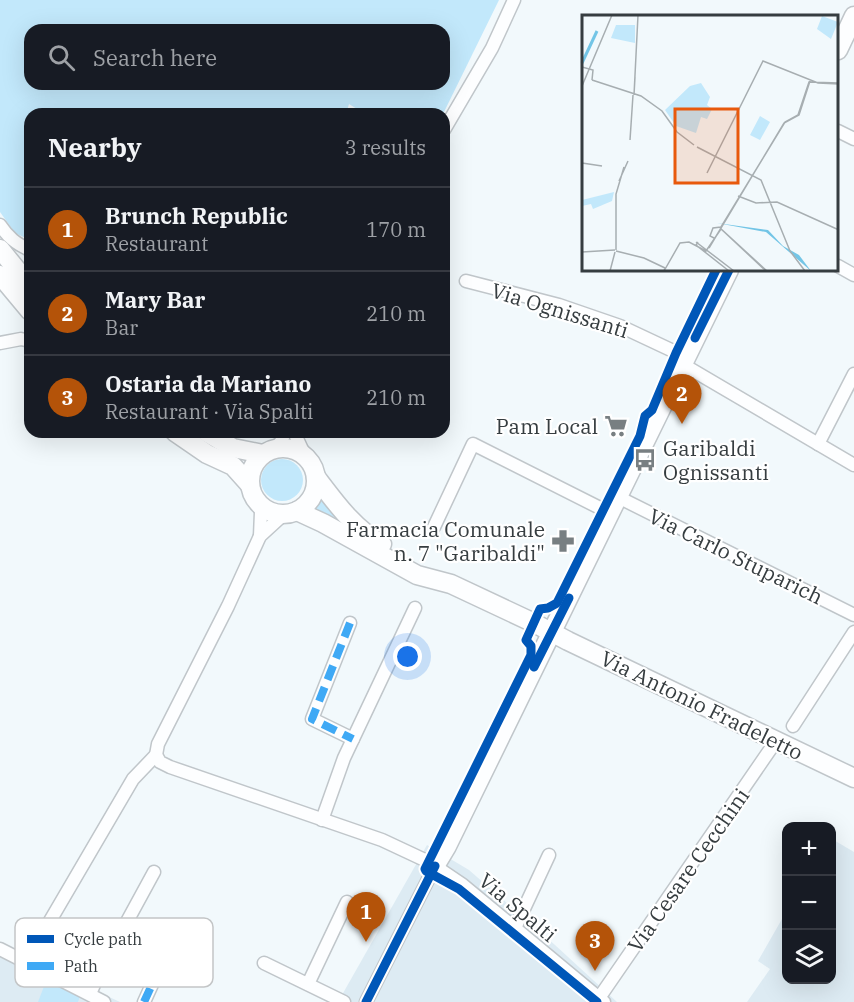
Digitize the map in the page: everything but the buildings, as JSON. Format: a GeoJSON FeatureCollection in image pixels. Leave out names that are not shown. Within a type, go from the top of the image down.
{"type":"FeatureCollection","features":[{"type":"Feature","properties":{"kind":"main road"},"geometry":{"type":"LineString","coordinates":[[839,46],[854,16]]}},
{"type":"Feature","properties":{"kind":"main road"},"geometry":{"type":"LineString","coordinates":[[0,249],[24,279]]}},
{"type":"Feature","properties":{"kind":"main road"},"geometry":{"type":"LineString","coordinates":[[435,866],[447,846],[728,272]]}},
{"type":"Feature","properties":{"kind":"main road"},"geometry":{"type":"LineString","coordinates":[[0,275],[24,304]]}},
{"type":"Feature","properties":{"kind":"main road"},"geometry":{"type":"LineString","coordinates":[[184,438],[207,454],[232,466],[250,485]]}},
{"type":"Feature","properties":{"kind":"main road"},"geometry":{"type":"LineString","coordinates":[[216,438],[233,448],[269,451],[286,448],[297,450],[310,462],[316,477],[337,505],[362,530],[375,540],[422,565],[451,584]]}},
{"type":"Feature","properties":{"kind":"main road"},"geometry":{"type":"LineString","coordinates":[[269,451],[252,468],[250,485],[252,495],[259,504],[274,513],[290,512],[323,523],[417,575],[451,584]]}},
{"type":"Feature","properties":{"kind":"main road"},"geometry":{"type":"LineString","coordinates":[[290,512],[312,497],[316,477]]}},
{"type":"Feature","properties":{"kind":"main road","name":"Via Antonio Fradeletto"},"geometry":{"type":"LineString","coordinates":[[451,584],[854,778]]}},
{"type":"Feature","properties":{"kind":"street"},"geometry":{"type":"LineString","coordinates":[[450,120],[492,48],[513,2]]}},
{"type":"Feature","properties":{"kind":"street"},"geometry":{"type":"LineString","coordinates":[[839,132],[854,139]]}},
{"type":"Feature","properties":{"kind":"street"},"geometry":{"type":"LineString","coordinates":[[0,225],[8,237],[24,247]]}},
{"type":"Feature","properties":{"kind":"street"},"geometry":{"type":"LineString","coordinates":[[839,267],[854,274]]}},
{"type":"Feature","properties":{"kind":"street","name":"Via Ognissanti"},"geometry":{"type":"LineString","coordinates":[[466,281],[579,312],[620,326],[684,360],[854,465]]}},
{"type":"Feature","properties":{"kind":"street"},"geometry":{"type":"LineString","coordinates":[[0,343],[24,340]]}},
{"type":"Feature","properties":{"kind":"street"},"geometry":{"type":"LineString","coordinates":[[818,444],[854,374]]}},
{"type":"Feature","properties":{"kind":"street"},"geometry":{"type":"LineString","coordinates":[[269,451],[282,438]]}},
{"type":"Feature","properties":{"kind":"street"},"geometry":{"type":"LineString","coordinates":[[297,438],[305,456]]}},
{"type":"Feature","properties":{"kind":"street","name":"Via Carlo Stuparich"},"geometry":{"type":"LineString","coordinates":[[434,527],[473,444],[614,505],[854,615]]}},
{"type":"Feature","properties":{"kind":"street"},"geometry":{"type":"LineString","coordinates":[[52,918],[133,779],[156,755],[158,744],[228,606],[260,536],[259,504]]}},
{"type":"Feature","properties":{"kind":"street"},"geometry":{"type":"LineString","coordinates":[[260,536],[290,512]]}},
{"type":"Feature","properties":{"kind":"street"},"geometry":{"type":"LineString","coordinates":[[322,820],[344,758],[415,608]]}},
{"type":"Feature","properties":{"kind":"street"},"geometry":{"type":"LineString","coordinates":[[350,623],[312,719],[353,738]]}},
{"type":"Feature","properties":{"kind":"street"},"geometry":{"type":"LineString","coordinates":[[793,726],[854,632]]}},
{"type":"Feature","properties":{"kind":"street","name":"Via Cesare Cecchini"},"geometry":{"type":"LineString","coordinates":[[602,1000],[776,741]]}},
{"type":"Feature","properties":{"kind":"street","name":"Via Spalti"},"geometry":{"type":"LineString","coordinates":[[156,755],[160,762],[170,767],[382,840],[435,866],[463,885],[602,1000]]}},
{"type":"Feature","properties":{"kind":"street","name":"Via Spalti"},"geometry":{"type":"LineString","coordinates":[[515,928],[549,855]]}},
{"type":"Feature","properties":{"kind":"street"},"geometry":{"type":"LineString","coordinates":[[366,1002],[435,866]]}},
{"type":"Feature","properties":{"kind":"street"},"geometry":{"type":"LineString","coordinates":[[129,918],[154,872]]}},
{"type":"Feature","properties":{"kind":"street"},"geometry":{"type":"LineString","coordinates":[[308,984],[346,902]]}},
{"type":"Feature","properties":{"kind":"street"},"geometry":{"type":"LineString","coordinates":[[0,949],[15,956]]}},
{"type":"Feature","properties":{"kind":"street"},"geometry":{"type":"LineString","coordinates":[[264,963],[344,1002]]}},
{"type":"Feature","properties":{"kind":"street"},"geometry":{"type":"LineString","coordinates":[[76,987],[104,1002]]}},
{"type":"Feature","properties":{"kind":"street"},"geometry":{"type":"LineString","coordinates":[[90,994],[93,987]]}},
{"type":"Feature","properties":{"kind":"street"},"geometry":{"type":"LineString","coordinates":[[144,1002],[151,987]]}},
{"type":"Feature","properties":{"kind":"shaded area"},"geometry":{"type":"Polygon","coordinates":[[[0,0],[499,0],[446,108],[355,108],[349,104],[348,108],[24,108],[24,237],[15,233],[0,212],[0,0]]]}},
{"type":"Feature","properties":{"kind":"shaded area"},"geometry":{"type":"Polygon","coordinates":[[[282,459],[297,465],[303,480],[297,495],[282,501],[267,495],[261,480],[267,465],[282,459]]]}},
{"type":"Feature","properties":{"kind":"shaded area"},"geometry":{"type":"Polygon","coordinates":[[[319,494],[355,533],[308,510],[315,505],[319,494]]]}},
{"type":"Feature","properties":{"kind":"shaded area"},"geometry":{"type":"Polygon","coordinates":[[[836,841],[854,852],[854,1002],[747,1002],[770,969],[758,961],[782,919],[782,984],[836,984],[836,841]]]}},
{"type":"Feature","properties":{"kind":"shaded area"},"geometry":{"type":"Polygon","coordinates":[[[427,845],[469,870],[617,1002],[338,1002],[427,845]]]}},
{"type":"Feature","properties":{"kind":"shaded area"},"geometry":{"type":"Polygon","coordinates":[[[0,946],[15,953],[15,987],[88,987],[120,1002],[0,1002],[0,946]]]}},
{"type":"Feature","properties":{"kind":"shaded area"},"geometry":{"type":"Polygon","coordinates":[[[44,987],[69,987],[81,993],[78,1002],[38,1002],[44,987]]]}},
{"type":"Feature","properties":{"kind":"marked path"},"geometry":{"type":"LineString","coordinates":[[350,623],[312,719],[353,739]]}},
{"type":"Feature","properties":{"kind":"marked path"},"geometry":{"type":"LineString","coordinates":[[144,1002],[151,987]]}},
{"type":"Feature","properties":{"kind":"cycle path"},"geometry":{"type":"LineString","coordinates":[[597,1002],[459,889],[425,869],[531,655],[531,646],[526,640],[540,609],[557,603],[640,436],[645,416],[652,410],[676,353],[715,272]]}},
{"type":"Feature","properties":{"kind":"cycle path"},"geometry":{"type":"LineString","coordinates":[[695,338],[728,272]]}},
{"type":"Feature","properties":{"kind":"cycle path"},"geometry":{"type":"LineString","coordinates":[[534,667],[569,598]]}},
{"type":"Feature","properties":{"kind":"cycle path"},"geometry":{"type":"LineString","coordinates":[[366,1002],[435,866]]}},
{"type":"Feature","properties":{"kind":"place","name":"Mary Bar"},"geometry":{"type":"Point","coordinates":[682,424]}},
{"type":"Feature","properties":{"kind":"place","name":"Pam Local"},"geometry":{"type":"Point","coordinates":[616,426]}},
{"type":"Feature","properties":{"kind":"place","name":"Garibaldi Ognissanti"},"geometry":{"type":"Point","coordinates":[645,460]}},
{"type":"Feature","properties":{"kind":"place","name":"Farmacia Comunale n. 7 \"Garibaldi\""},"geometry":{"type":"Point","coordinates":[563,541]}},
{"type":"Feature","properties":{"kind":"place","name":"Brunch Republic"},"geometry":{"type":"Point","coordinates":[366,942]}},
{"type":"Feature","properties":{"kind":"place","name":"Ostaria da Mariano"},"geometry":{"type":"Point","coordinates":[595,971]}}]}
